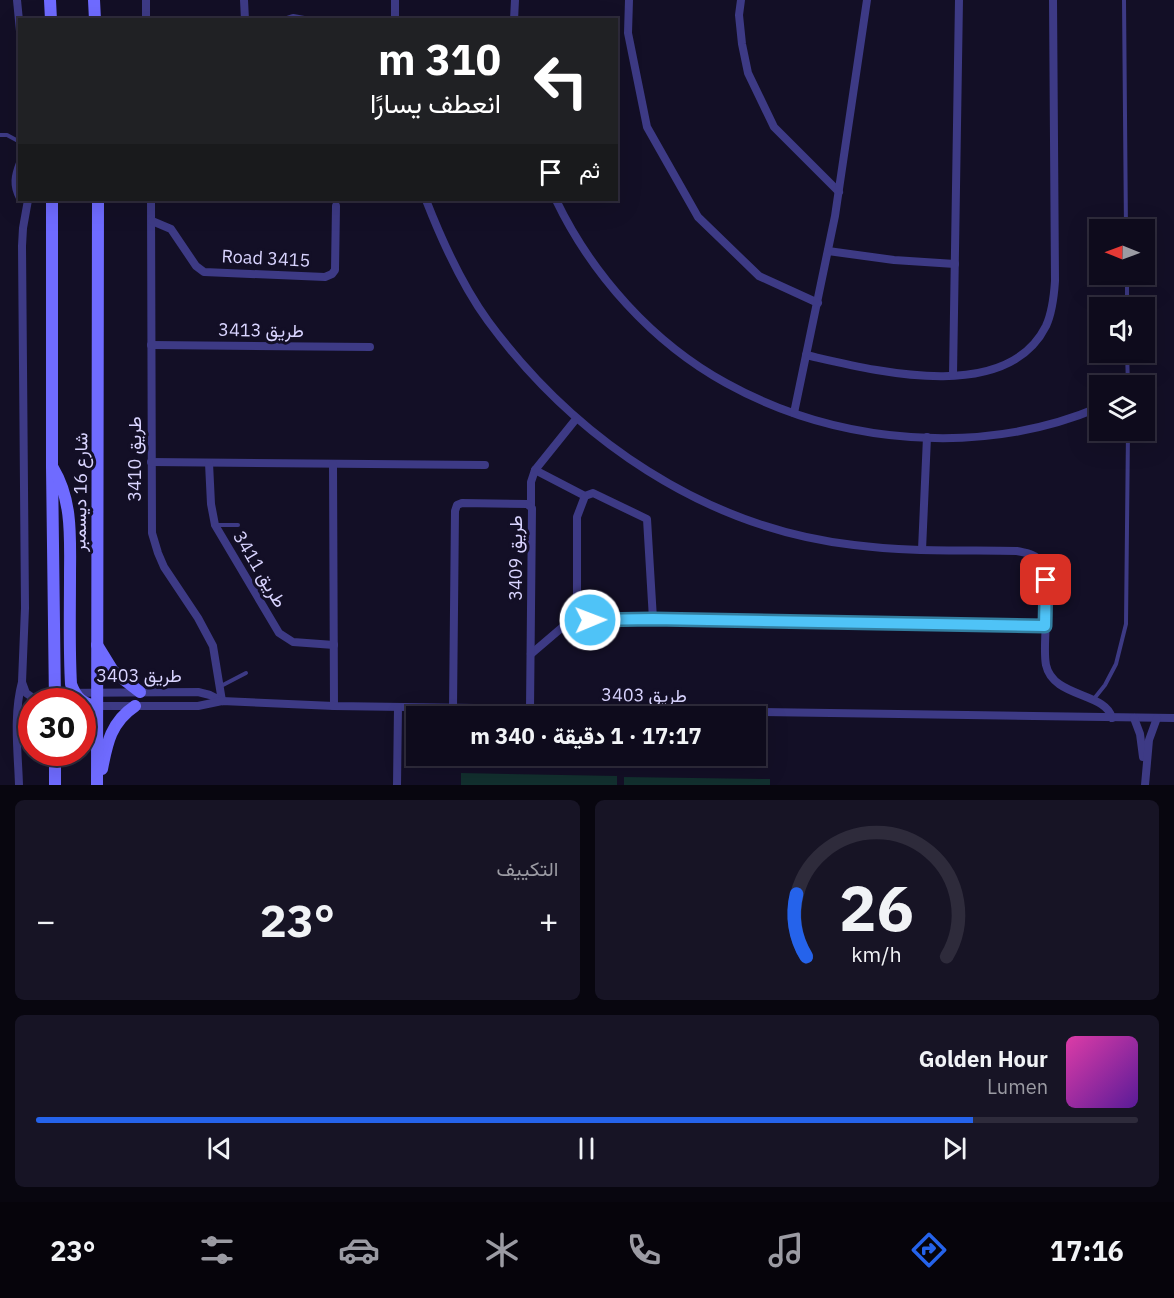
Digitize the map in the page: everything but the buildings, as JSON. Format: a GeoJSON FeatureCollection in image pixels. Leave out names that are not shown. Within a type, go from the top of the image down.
{"type":"FeatureCollection","features":[{"type":"Feature","properties":{"kind":"main road"},"geometry":{"type":"LineString","coordinates":[[50,0],[51,18]]}},
{"type":"Feature","properties":{"kind":"main road"},"geometry":{"type":"LineString","coordinates":[[94,0],[95,18]]}},
{"type":"Feature","properties":{"kind":"main road","name":"شارع 16 ديسمبر"},"geometry":{"type":"LineString","coordinates":[[52,201],[55,688]]}},
{"type":"Feature","properties":{"kind":"main road","name":"شارع 16 ديسمبر"},"geometry":{"type":"LineString","coordinates":[[98,201],[99,486],[96,642],[98,785]]}},
{"type":"Feature","properties":{"kind":"main road"},"geometry":{"type":"LineString","coordinates":[[52,467],[60,480],[69,518],[70,676],[73,688]]}},
{"type":"Feature","properties":{"kind":"main road"},"geometry":{"type":"LineString","coordinates":[[96,642],[113,671],[140,692]]}},
{"type":"Feature","properties":{"kind":"main road"},"geometry":{"type":"LineString","coordinates":[[98,785],[106,746],[112,730],[120,718],[135,706]]}},
{"type":"Feature","properties":{"kind":"main road"},"geometry":{"type":"LineString","coordinates":[[54,766],[55,785]]}},
{"type":"Feature","properties":{"kind":"street"},"geometry":{"type":"LineString","coordinates":[[17,0],[19,18]]}},
{"type":"Feature","properties":{"kind":"street"},"geometry":{"type":"LineString","coordinates":[[146,0],[146,18]]}},
{"type":"Feature","properties":{"kind":"street"},"geometry":{"type":"LineString","coordinates":[[244,0],[245,18]]}},
{"type":"Feature","properties":{"kind":"street"},"geometry":{"type":"LineString","coordinates":[[395,0],[395,18]]}},
{"type":"Feature","properties":{"kind":"street"},"geometry":{"type":"LineString","coordinates":[[514,18],[515,0]]}},
{"type":"Feature","properties":{"kind":"street"},"geometry":{"type":"LineString","coordinates":[[629,0],[628,33],[647,127],[698,217],[759,276],[818,303]]}},
{"type":"Feature","properties":{"kind":"street"},"geometry":{"type":"LineString","coordinates":[[741,0],[739,15],[748,73],[774,127],[839,192]]}},
{"type":"Feature","properties":{"kind":"street"},"geometry":{"type":"LineString","coordinates":[[794,413],[839,192],[867,0]]}},
{"type":"Feature","properties":{"kind":"street"},"geometry":{"type":"LineString","coordinates":[[953,375],[959,0]]}},
{"type":"Feature","properties":{"kind":"street"},"geometry":{"type":"LineString","coordinates":[[806,355],[892,374],[953,375],[991,370],[1019,356],[1041,334],[1050,314],[1056,270],[1053,0]]}},
{"type":"Feature","properties":{"kind":"street"},"geometry":{"type":"LineString","coordinates":[[18,169],[15,179],[18,195]]}},
{"type":"Feature","properties":{"kind":"street","name":"طريق 3410"},"geometry":{"type":"LineString","coordinates":[[151,201],[152,533],[164,567],[206,631],[216,662],[222,702]]}},
{"type":"Feature","properties":{"kind":"street"},"geometry":{"type":"LineString","coordinates":[[426,201],[452,261],[487,319],[532,376],[576,419],[622,455],[668,484],[725,511],[788,532],[852,545],[922,550],[1017,551],[1033,555],[1042,564],[1046,580],[1045,660],[1048,673],[1057,683],[1107,707],[1112,718]]}},
{"type":"Feature","properties":{"kind":"street"},"geometry":{"type":"LineString","coordinates":[[557,201],[597,267],[627,305],[652,329],[684,356],[728,384],[794,413],[864,431],[927,437],[972,437],[1018,431],[1089,411]]}},
{"type":"Feature","properties":{"kind":"street"},"geometry":{"type":"LineString","coordinates":[[19,785],[17,716],[18,694],[22,682],[25,608],[22,246],[27,203]]}},
{"type":"Feature","properties":{"kind":"street","name":"Road 3415"},"geometry":{"type":"LineString","coordinates":[[152,221],[171,229],[196,266],[204,272],[325,277],[335,270],[336,206]]}},
{"type":"Feature","properties":{"kind":"street"},"geometry":{"type":"LineString","coordinates":[[828,251],[894,260],[955,264]]}},
{"type":"Feature","properties":{"kind":"street","name":"طريق 3413"},"geometry":{"type":"LineString","coordinates":[[151,345],[370,348]]}},
{"type":"Feature","properties":{"kind":"street"},"geometry":{"type":"LineString","coordinates":[[531,505],[531,483],[535,470],[576,419]]}},
{"type":"Feature","properties":{"kind":"street"},"geometry":{"type":"LineString","coordinates":[[922,550],[927,437]]}},
{"type":"Feature","properties":{"kind":"street"},"geometry":{"type":"LineString","coordinates":[[151,462],[485,465]]}},
{"type":"Feature","properties":{"kind":"street","name":"طريق 3411"},"geometry":{"type":"LineString","coordinates":[[208,463],[211,511],[215,525],[279,633],[293,642],[334,645]]}},
{"type":"Feature","properties":{"kind":"street"},"geometry":{"type":"LineString","coordinates":[[333,464],[334,706]]}},
{"type":"Feature","properties":{"kind":"street"},"geometry":{"type":"LineString","coordinates":[[535,470],[585,496],[593,493],[647,519],[653,619]]}},
{"type":"Feature","properties":{"kind":"street"},"geometry":{"type":"LineString","coordinates":[[585,496],[578,517],[577,604],[582,617],[590,620],[653,619],[1045,626]]}},
{"type":"Feature","properties":{"kind":"street","name":"طريق 3409"},"geometry":{"type":"LineString","coordinates":[[453,706],[455,511],[457,505],[462,503],[531,505],[530,706]]}},
{"type":"Feature","properties":{"kind":"street"},"geometry":{"type":"LineString","coordinates":[[531,654],[579,613]]}},
{"type":"Feature","properties":{"kind":"street"},"geometry":{"type":"LineString","coordinates":[[22,682],[24,688]]}},
{"type":"Feature","properties":{"kind":"street","name":"طريق 3403"},"geometry":{"type":"LineString","coordinates":[[97,691],[198,692],[210,695],[222,702]]}},
{"type":"Feature","properties":{"kind":"street","name":"طريق 3403"},"geometry":{"type":"LineString","coordinates":[[97,706],[198,706],[222,702],[406,707]]}},
{"type":"Feature","properties":{"kind":"street"},"geometry":{"type":"LineString","coordinates":[[397,785],[398,707]]}},
{"type":"Feature","properties":{"kind":"street","name":"طريق 3403"},"geometry":{"type":"LineString","coordinates":[[766,713],[1174,718]]}},
{"type":"Feature","properties":{"kind":"street"},"geometry":{"type":"LineString","coordinates":[[1134,718],[1140,734],[1145,782]]}},
{"type":"Feature","properties":{"kind":"street"},"geometry":{"type":"LineString","coordinates":[[1145,782],[1150,735],[1157,718]]}},
{"type":"Feature","properties":{"kind":"lane"},"geometry":{"type":"LineString","coordinates":[[1124,0],[1126,219]]}},
{"type":"Feature","properties":{"kind":"lane"},"geometry":{"type":"LineString","coordinates":[[0,135],[7,135],[18,141]]}},
{"type":"Feature","properties":{"kind":"lane"},"geometry":{"type":"LineString","coordinates":[[1093,700],[1105,685],[1116,664],[1123,645],[1126,624],[1128,441]]}},
{"type":"Feature","properties":{"kind":"lane"},"geometry":{"type":"LineString","coordinates":[[215,525],[238,525]]}},
{"type":"Feature","properties":{"kind":"lane"},"geometry":{"type":"LineString","coordinates":[[220,686],[246,673]]}},
{"type":"Feature","properties":{"kind":"green space"},"geometry":{"type":"Polygon","coordinates":[[[461,773],[617,776],[617,785],[461,785],[461,773]]]}},
{"type":"Feature","properties":{"kind":"green space"},"geometry":{"type":"Polygon","coordinates":[[[624,777],[770,779],[770,785],[624,785],[624,777]]]}},
{"type":"Feature","properties":{"kind":"route"},"geometry":{"type":"LineString","coordinates":[[590,620],[653,619],[1045,626],[1046,580]]}}]}
